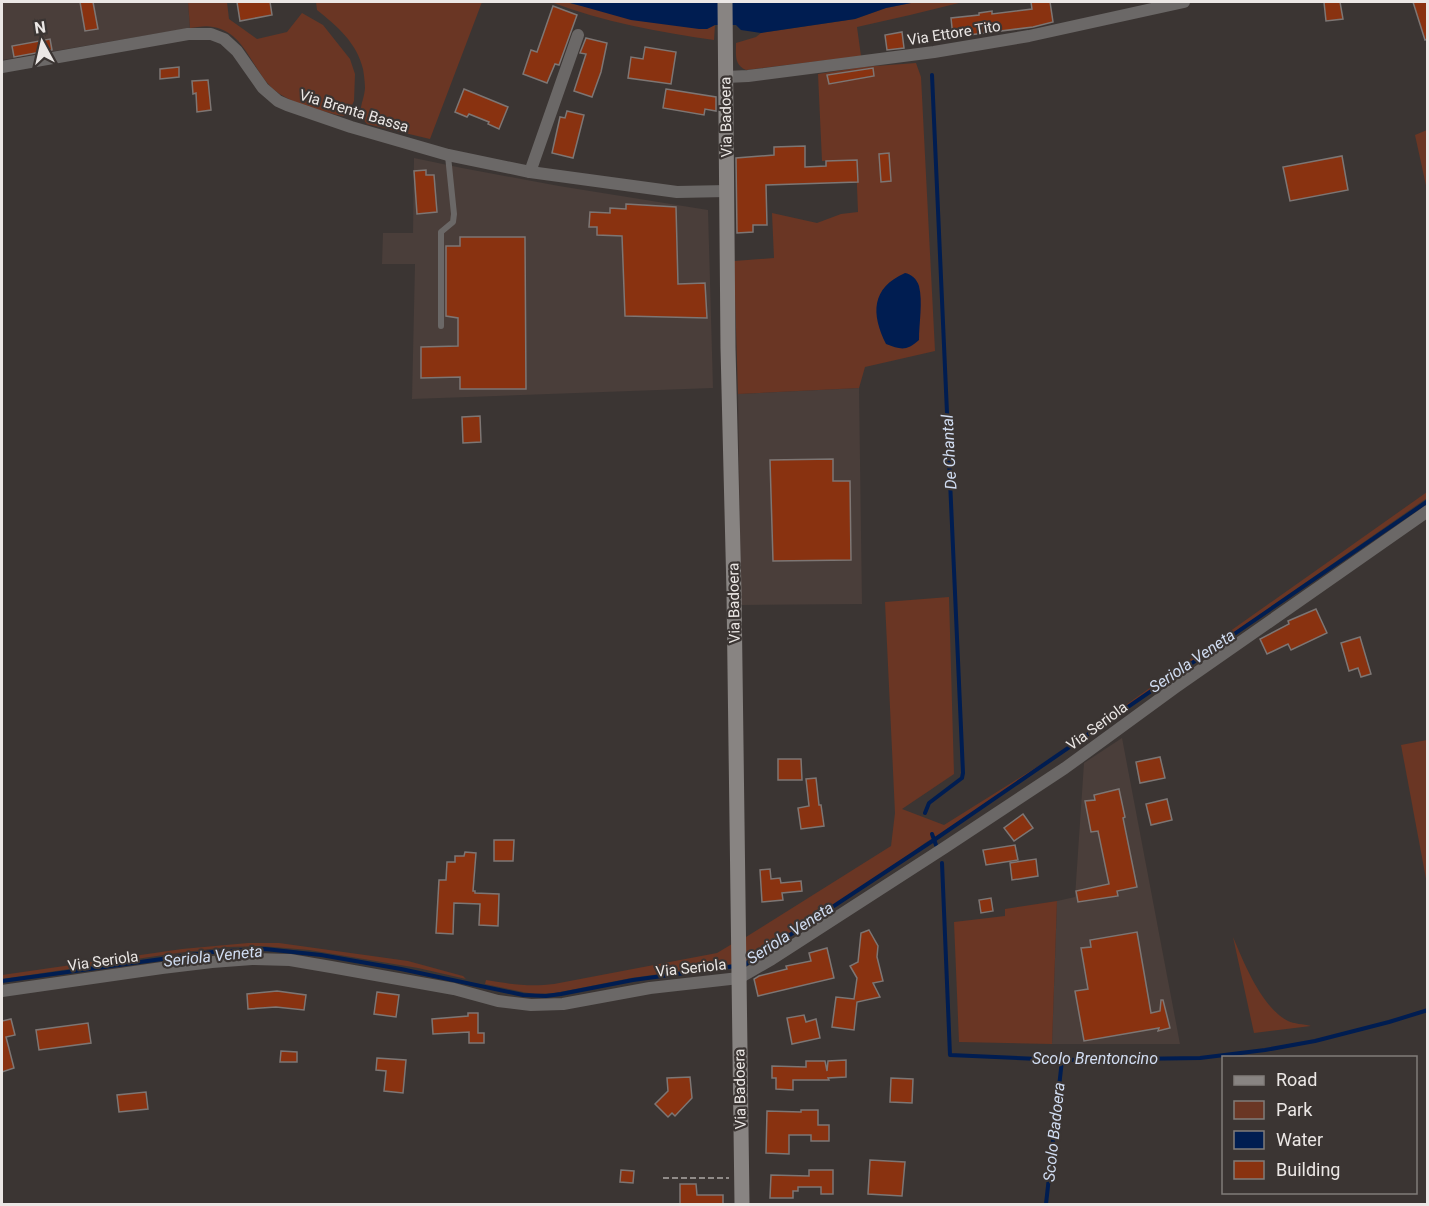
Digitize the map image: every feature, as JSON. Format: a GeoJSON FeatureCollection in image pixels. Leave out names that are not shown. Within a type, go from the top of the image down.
{"type":"FeatureCollection","features":[{"type":"Feature","properties":{"kind":"main road","name":"Via Badoera"},"geometry":{"type":"LineString","coordinates":[[725,2],[728,359],[734,580],[742,1204]]}},
{"type":"Feature","properties":{"kind":"street","name":"Via Ettore Tito"},"geometry":{"type":"LineString","coordinates":[[726,76],[748,76],[934,52],[1029,36],[1184,2]]}},
{"type":"Feature","properties":{"kind":"street","name":"Via Brenta Bassa"},"geometry":{"type":"LineString","coordinates":[[2,67],[188,34],[210,34],[224,39],[231,45],[263,88],[278,101],[303,112],[448,155],[530,172],[677,192],[727,191]]}},
{"type":"Feature","properties":{"kind":"street"},"geometry":{"type":"LineString","coordinates":[[530,172],[578,35]]}},
{"type":"Feature","properties":{"kind":"street","name":"Via Seriola"},"geometry":{"type":"LineString","coordinates":[[2,992],[162,968],[252,959],[290,960],[454,989],[498,1001],[531,1005],[563,1004],[739,970],[772,959],[1065,768],[1176,687],[1428,511]]}},
{"type":"Feature","properties":{"kind":"lane"},"geometry":{"type":"LineString","coordinates":[[441,326],[441,232],[453,222],[454,214],[448,155]]}},
{"type":"Feature","properties":{"kind":"path"},"geometry":{"type":"LineString","coordinates":[[663,1178],[741,1179]]}},
{"type":"Feature","properties":{"kind":"shaded area"},"geometry":{"type":"Polygon","coordinates":[[[2,2],[188,2],[190,28],[2,60],[2,2]]]}},
{"type":"Feature","properties":{"kind":"shaded area"},"geometry":{"type":"Polygon","coordinates":[[[414,158],[559,186],[708,210],[713,388],[412,399],[415,264],[382,264],[383,233],[413,233],[414,158]]]}},
{"type":"Feature","properties":{"kind":"shaded area"},"geometry":{"type":"Polygon","coordinates":[[[859,388],[862,604],[741,605],[738,394],[859,388]]]}},
{"type":"Feature","properties":{"kind":"shaded area"},"geometry":{"type":"Polygon","coordinates":[[[1122,738],[1180,1044],[1052,1044],[1057,901],[1075,897],[1084,763],[1122,738]]]}},
{"type":"Feature","properties":{"kind":"green space"},"geometry":{"type":"Polygon","coordinates":[[[188,2],[227,2],[229,19],[257,39],[287,32],[302,13],[323,25],[350,59],[355,74],[354,101],[349,111],[344,116],[337,115],[304,105],[280,94],[266,81],[233,36],[224,30],[210,26],[190,28],[188,2]]]}},
{"type":"Feature","properties":{"kind":"green space"},"geometry":{"type":"Polygon","coordinates":[[[316,2],[482,2],[430,139],[367,124],[361,115],[365,88],[360,60],[345,36],[317,10],[316,2]]]}},
{"type":"Feature","properties":{"kind":"green space"},"geometry":{"type":"Polygon","coordinates":[[[551,2],[567,2],[707,29],[715,25],[714,40],[631,26],[551,2]]]}},
{"type":"Feature","properties":{"kind":"green space"},"geometry":{"type":"Polygon","coordinates":[[[916,2],[963,2],[857,27],[861,56],[746,70],[739,65],[736,43],[756,37],[761,33],[855,19],[886,8],[916,2]]]}},
{"type":"Feature","properties":{"kind":"green space"},"geometry":{"type":"Polygon","coordinates":[[[916,63],[921,77],[935,351],[865,367],[859,388],[738,394],[734,261],[774,258],[772,213],[817,223],[841,214],[858,212],[856,161],[822,161],[818,74],[862,67],[916,63]]]}},
{"type":"Feature","properties":{"kind":"green space"},"geometry":{"type":"Polygon","coordinates":[[[1428,130],[1427,190],[1415,135],[1428,130]]]}},
{"type":"Feature","properties":{"kind":"green space"},"geometry":{"type":"Polygon","coordinates":[[[1427,492],[1427,498],[989,803],[925,843],[859,890],[745,961],[746,937],[891,846],[895,813],[885,602],[949,597],[954,774],[902,809],[944,825],[1048,760],[1427,492]]]}},
{"type":"Feature","properties":{"kind":"green space"},"geometry":{"type":"Polygon","coordinates":[[[1428,740],[1427,884],[1401,745],[1428,740]]]}},
{"type":"Feature","properties":{"kind":"green space"},"geometry":{"type":"Polygon","coordinates":[[[1057,901],[1052,1044],[959,1042],[954,922],[1005,916],[1005,909],[1057,901]]]}},
{"type":"Feature","properties":{"kind":"green space"},"geometry":{"type":"Polygon","coordinates":[[[1233,937],[1255,984],[1270,1006],[1288,1021],[1311,1026],[1254,1033],[1233,937]]]}},
{"type":"Feature","properties":{"kind":"green space"},"geometry":{"type":"Polygon","coordinates":[[[248,943],[279,943],[408,961],[463,976],[466,979],[418,968],[309,950],[261,946],[227,947],[177,953],[2,979],[2,975],[182,949],[248,943]]]}},
{"type":"Feature","properties":{"kind":"green space"},"geometry":{"type":"Polygon","coordinates":[[[732,944],[732,964],[631,978],[555,993],[535,994],[485,984],[486,980],[520,985],[554,984],[717,953],[732,944]]]}},
{"type":"Feature","properties":{"kind":"water"},"geometry":{"type":"Polygon","coordinates":[[[567,2],[916,2],[886,8],[855,19],[761,33],[741,30],[736,25],[715,25],[707,29],[699,29],[631,20],[567,2]]]}},
{"type":"Feature","properties":{"kind":"water"},"geometry":{"type":"Polygon","coordinates":[[[905,273],[914,277],[919,286],[921,306],[919,340],[907,348],[900,348],[886,344],[876,312],[880,294],[894,279],[905,273]]]}},
{"type":"Feature","properties":{"kind":"building"},"geometry":{"type":"Polygon","coordinates":[[[80,2],[93,2],[98,29],[85,31],[80,2]]]}},
{"type":"Feature","properties":{"kind":"building"},"geometry":{"type":"Polygon","coordinates":[[[237,2],[270,2],[272,15],[240,21],[237,2]]]}},
{"type":"Feature","properties":{"kind":"building"},"geometry":{"type":"Polygon","coordinates":[[[1031,2],[1050,2],[1053,22],[1033,27],[953,37],[951,18],[992,11],[992,14],[1032,9],[1031,2]]]}},
{"type":"Feature","properties":{"kind":"building"},"geometry":{"type":"Polygon","coordinates":[[[1324,2],[1340,2],[1343,19],[1326,21],[1324,2]]]}},
{"type":"Feature","properties":{"kind":"building"},"geometry":{"type":"Polygon","coordinates":[[[1413,2],[1428,2],[1428,39],[1425,40],[1413,2]]]}},
{"type":"Feature","properties":{"kind":"building"},"geometry":{"type":"Polygon","coordinates":[[[553,6],[577,15],[559,65],[555,64],[547,83],[523,74],[531,50],[537,52],[553,6]]]}},
{"type":"Feature","properties":{"kind":"building"},"geometry":{"type":"Polygon","coordinates":[[[902,32],[904,48],[887,50],[885,35],[902,32]]]}},
{"type":"Feature","properties":{"kind":"building"},"geometry":{"type":"Polygon","coordinates":[[[586,38],[607,43],[601,72],[592,97],[574,91],[586,54],[580,53],[586,38]]]}},
{"type":"Feature","properties":{"kind":"building"},"geometry":{"type":"Polygon","coordinates":[[[50,39],[52,50],[14,57],[12,46],[50,39]]]}},
{"type":"Feature","properties":{"kind":"building"},"geometry":{"type":"Polygon","coordinates":[[[645,47],[676,52],[671,84],[628,78],[631,57],[643,59],[645,47]]]}},
{"type":"Feature","properties":{"kind":"building"},"geometry":{"type":"Polygon","coordinates":[[[179,67],[179,77],[160,79],[160,69],[179,67]]]}},
{"type":"Feature","properties":{"kind":"building"},"geometry":{"type":"Polygon","coordinates":[[[873,68],[874,76],[829,84],[827,75],[873,68]]]}},
{"type":"Feature","properties":{"kind":"building"},"geometry":{"type":"Polygon","coordinates":[[[208,80],[211,110],[197,112],[196,93],[193,94],[192,81],[208,80]]]}},
{"type":"Feature","properties":{"kind":"building"},"geometry":{"type":"Polygon","coordinates":[[[464,89],[508,107],[499,129],[469,114],[467,117],[455,112],[464,89]]]}},
{"type":"Feature","properties":{"kind":"building"},"geometry":{"type":"Polygon","coordinates":[[[666,89],[716,97],[716,111],[705,109],[704,115],[663,108],[666,89]]]}},
{"type":"Feature","properties":{"kind":"building"},"geometry":{"type":"Polygon","coordinates":[[[567,111],[584,115],[573,158],[552,153],[560,117],[565,118],[567,111]]]}},
{"type":"Feature","properties":{"kind":"building"},"geometry":{"type":"Polygon","coordinates":[[[805,146],[805,167],[826,166],[826,161],[857,160],[858,182],[766,185],[767,225],[753,225],[753,232],[737,233],[736,158],[774,155],[774,147],[805,146]]]}},
{"type":"Feature","properties":{"kind":"building"},"geometry":{"type":"Polygon","coordinates":[[[889,153],[891,181],[881,182],[879,154],[889,153]]]}},
{"type":"Feature","properties":{"kind":"building"},"geometry":{"type":"Polygon","coordinates":[[[1342,156],[1348,190],[1290,201],[1283,167],[1342,156]]]}},
{"type":"Feature","properties":{"kind":"building"},"geometry":{"type":"Polygon","coordinates":[[[426,170],[426,175],[434,175],[437,212],[417,214],[414,171],[426,170]]]}},
{"type":"Feature","properties":{"kind":"building"},"geometry":{"type":"Polygon","coordinates":[[[626,204],[676,207],[678,284],[705,283],[707,318],[625,316],[622,236],[597,235],[597,227],[589,227],[590,212],[610,213],[610,208],[626,209],[626,204]]]}},
{"type":"Feature","properties":{"kind":"building"},"geometry":{"type":"Polygon","coordinates":[[[460,237],[525,237],[526,389],[460,389],[460,377],[421,378],[421,347],[458,346],[458,318],[446,316],[446,246],[460,246],[460,237]]]}},
{"type":"Feature","properties":{"kind":"building"},"geometry":{"type":"Polygon","coordinates":[[[480,416],[481,442],[463,443],[462,417],[480,416]]]}},
{"type":"Feature","properties":{"kind":"building"},"geometry":{"type":"Polygon","coordinates":[[[833,459],[833,481],[850,481],[851,560],[773,561],[770,460],[833,459]]]}},
{"type":"Feature","properties":{"kind":"building"},"geometry":{"type":"Polygon","coordinates":[[[1316,609],[1327,633],[1291,650],[1288,644],[1267,654],[1260,639],[1289,624],[1288,621],[1316,609]]]}},
{"type":"Feature","properties":{"kind":"building"},"geometry":{"type":"Polygon","coordinates":[[[1360,637],[1371,674],[1361,677],[1358,668],[1349,671],[1341,643],[1360,637]]]}},
{"type":"Feature","properties":{"kind":"building"},"geometry":{"type":"Polygon","coordinates":[[[1160,757],[1165,778],[1140,783],[1136,762],[1160,757]]]}},
{"type":"Feature","properties":{"kind":"building"},"geometry":{"type":"Polygon","coordinates":[[[778,759],[801,759],[802,780],[778,780],[778,759]]]}},
{"type":"Feature","properties":{"kind":"building"},"geometry":{"type":"Polygon","coordinates":[[[816,778],[824,826],[801,829],[798,808],[809,806],[806,779],[816,778]]]}},
{"type":"Feature","properties":{"kind":"building"},"geometry":{"type":"Polygon","coordinates":[[[1119,789],[1137,887],[1117,891],[1118,896],[1078,902],[1076,891],[1109,884],[1098,831],[1091,832],[1085,801],[1095,800],[1094,795],[1119,789]]]}},
{"type":"Feature","properties":{"kind":"building"},"geometry":{"type":"Polygon","coordinates":[[[1167,799],[1172,820],[1151,825],[1146,804],[1167,799]]]}},
{"type":"Feature","properties":{"kind":"building"},"geometry":{"type":"Polygon","coordinates":[[[1023,814],[1033,828],[1014,841],[1004,828],[1023,814]]]}},
{"type":"Feature","properties":{"kind":"building"},"geometry":{"type":"Polygon","coordinates":[[[494,840],[514,840],[513,861],[494,861],[494,840]]]}},
{"type":"Feature","properties":{"kind":"building"},"geometry":{"type":"Polygon","coordinates":[[[1015,845],[1018,860],[986,865],[983,850],[1015,845]]]}},
{"type":"Feature","properties":{"kind":"building"},"geometry":{"type":"Polygon","coordinates":[[[465,852],[476,853],[473,891],[499,894],[498,926],[479,925],[480,904],[454,903],[453,934],[436,933],[439,880],[446,880],[447,862],[455,862],[455,856],[464,856],[465,852]]]}},
{"type":"Feature","properties":{"kind":"building"},"geometry":{"type":"Polygon","coordinates":[[[1036,859],[1038,876],[1012,880],[1010,863],[1036,859]]]}},
{"type":"Feature","properties":{"kind":"building"},"geometry":{"type":"Polygon","coordinates":[[[770,869],[771,879],[780,878],[781,883],[801,881],[802,891],[782,893],[783,900],[762,902],[760,870],[770,869]]]}},
{"type":"Feature","properties":{"kind":"building"},"geometry":{"type":"Polygon","coordinates":[[[991,898],[993,911],[981,913],[979,900],[991,898]]]}},
{"type":"Feature","properties":{"kind":"building"},"geometry":{"type":"Polygon","coordinates":[[[869,930],[878,946],[877,957],[883,981],[873,983],[880,997],[857,1002],[854,1030],[832,1027],[836,997],[854,999],[857,978],[850,966],[858,962],[861,933],[869,930]]]}},
{"type":"Feature","properties":{"kind":"building"},"geometry":{"type":"Polygon","coordinates":[[[1137,932],[1151,1013],[1160,1011],[1161,1000],[1163,1000],[1170,1028],[1084,1041],[1075,991],[1088,989],[1081,948],[1091,947],[1090,940],[1137,932]]]}},
{"type":"Feature","properties":{"kind":"building"},"geometry":{"type":"Polygon","coordinates":[[[827,948],[834,978],[758,996],[754,979],[787,969],[786,966],[811,961],[809,953],[827,948]]]}},
{"type":"Feature","properties":{"kind":"building"},"geometry":{"type":"Polygon","coordinates":[[[277,991],[306,995],[304,1010],[276,1007],[248,1009],[247,994],[277,991]]]}},
{"type":"Feature","properties":{"kind":"building"},"geometry":{"type":"Polygon","coordinates":[[[377,992],[399,995],[396,1017],[374,1014],[377,992]]]}},
{"type":"Feature","properties":{"kind":"building"},"geometry":{"type":"Polygon","coordinates":[[[468,1013],[478,1013],[478,1033],[484,1033],[484,1043],[469,1043],[469,1032],[433,1034],[432,1019],[468,1016],[468,1013]]]}},
{"type":"Feature","properties":{"kind":"building"},"geometry":{"type":"Polygon","coordinates":[[[804,1015],[806,1022],[816,1019],[820,1038],[792,1044],[787,1018],[804,1015]]]}},
{"type":"Feature","properties":{"kind":"building"},"geometry":{"type":"Polygon","coordinates":[[[11,1019],[15,1035],[6,1037],[14,1068],[2,1072],[2,1021],[11,1019]]]}},
{"type":"Feature","properties":{"kind":"building"},"geometry":{"type":"Polygon","coordinates":[[[88,1023],[91,1043],[39,1050],[36,1030],[88,1023]]]}},
{"type":"Feature","properties":{"kind":"building"},"geometry":{"type":"Polygon","coordinates":[[[281,1051],[297,1052],[297,1062],[280,1062],[281,1051]]]}},
{"type":"Feature","properties":{"kind":"building"},"geometry":{"type":"Polygon","coordinates":[[[377,1058],[406,1060],[403,1093],[384,1091],[386,1071],[376,1070],[377,1058]]]}},
{"type":"Feature","properties":{"kind":"building"},"geometry":{"type":"Polygon","coordinates":[[[846,1060],[846,1077],[828,1078],[829,1080],[793,1080],[793,1090],[776,1089],[776,1078],[772,1078],[772,1066],[806,1067],[806,1061],[825,1061],[827,1071],[828,1061],[846,1060]]]}},
{"type":"Feature","properties":{"kind":"building"},"geometry":{"type":"Polygon","coordinates":[[[690,1077],[692,1098],[675,1116],[672,1113],[668,1117],[655,1104],[668,1091],[667,1078],[690,1077]]]}},
{"type":"Feature","properties":{"kind":"building"},"geometry":{"type":"Polygon","coordinates":[[[891,1078],[913,1079],[912,1103],[890,1102],[891,1078]]]}},
{"type":"Feature","properties":{"kind":"building"},"geometry":{"type":"Polygon","coordinates":[[[146,1092],[148,1109],[119,1112],[117,1095],[146,1092]]]}},
{"type":"Feature","properties":{"kind":"building"},"geometry":{"type":"Polygon","coordinates":[[[801,1110],[818,1110],[818,1125],[829,1125],[829,1141],[811,1141],[811,1135],[789,1135],[789,1154],[766,1153],[767,1111],[801,1112],[801,1110]]]}},
{"type":"Feature","properties":{"kind":"building"},"geometry":{"type":"Polygon","coordinates":[[[870,1160],[905,1162],[902,1196],[868,1194],[870,1160]]]}},
{"type":"Feature","properties":{"kind":"building"},"geometry":{"type":"Polygon","coordinates":[[[621,1170],[634,1171],[633,1183],[620,1182],[621,1170]]]}},
{"type":"Feature","properties":{"kind":"building"},"geometry":{"type":"Polygon","coordinates":[[[809,1170],[833,1170],[833,1194],[821,1194],[821,1187],[798,1187],[798,1191],[793,1191],[793,1198],[770,1198],[771,1175],[809,1176],[809,1170]]]}},
{"type":"Feature","properties":{"kind":"building"},"geometry":{"type":"Polygon","coordinates":[[[680,1184],[696,1184],[697,1195],[723,1195],[723,1204],[680,1204],[680,1184]]]}},
{"type":"Feature","properties":{"kind":"waterway","name":"De Chantal"},"geometry":{"type":"LineString","coordinates":[[925,813],[929,803],[962,778],[963,773],[932,75]]}},
{"type":"Feature","properties":{"kind":"waterway","name":"Seriola Veneta"},"geometry":{"type":"LineString","coordinates":[[743,965],[934,840],[1428,501]]}},
{"type":"Feature","properties":{"kind":"waterway","name":"Scolo Brentoncino"},"geometry":{"type":"LineString","coordinates":[[932,834],[936,845]]}},
{"type":"Feature","properties":{"kind":"waterway","name":"Scolo Brentoncino"},"geometry":{"type":"LineString","coordinates":[[942,863],[950,1055],[1062,1060],[1200,1058],[1315,1041],[1428,1010]]}},
{"type":"Feature","properties":{"kind":"waterway","name":"Seriola Veneta"},"geometry":{"type":"LineString","coordinates":[[2,981],[213,952],[265,949],[321,955],[401,969],[523,995],[546,996],[633,980],[736,966]]}},
{"type":"Feature","properties":{"kind":"waterway","name":"Scolo Badoera"},"geometry":{"type":"LineString","coordinates":[[1046,1204],[1062,1060]]}}]}
